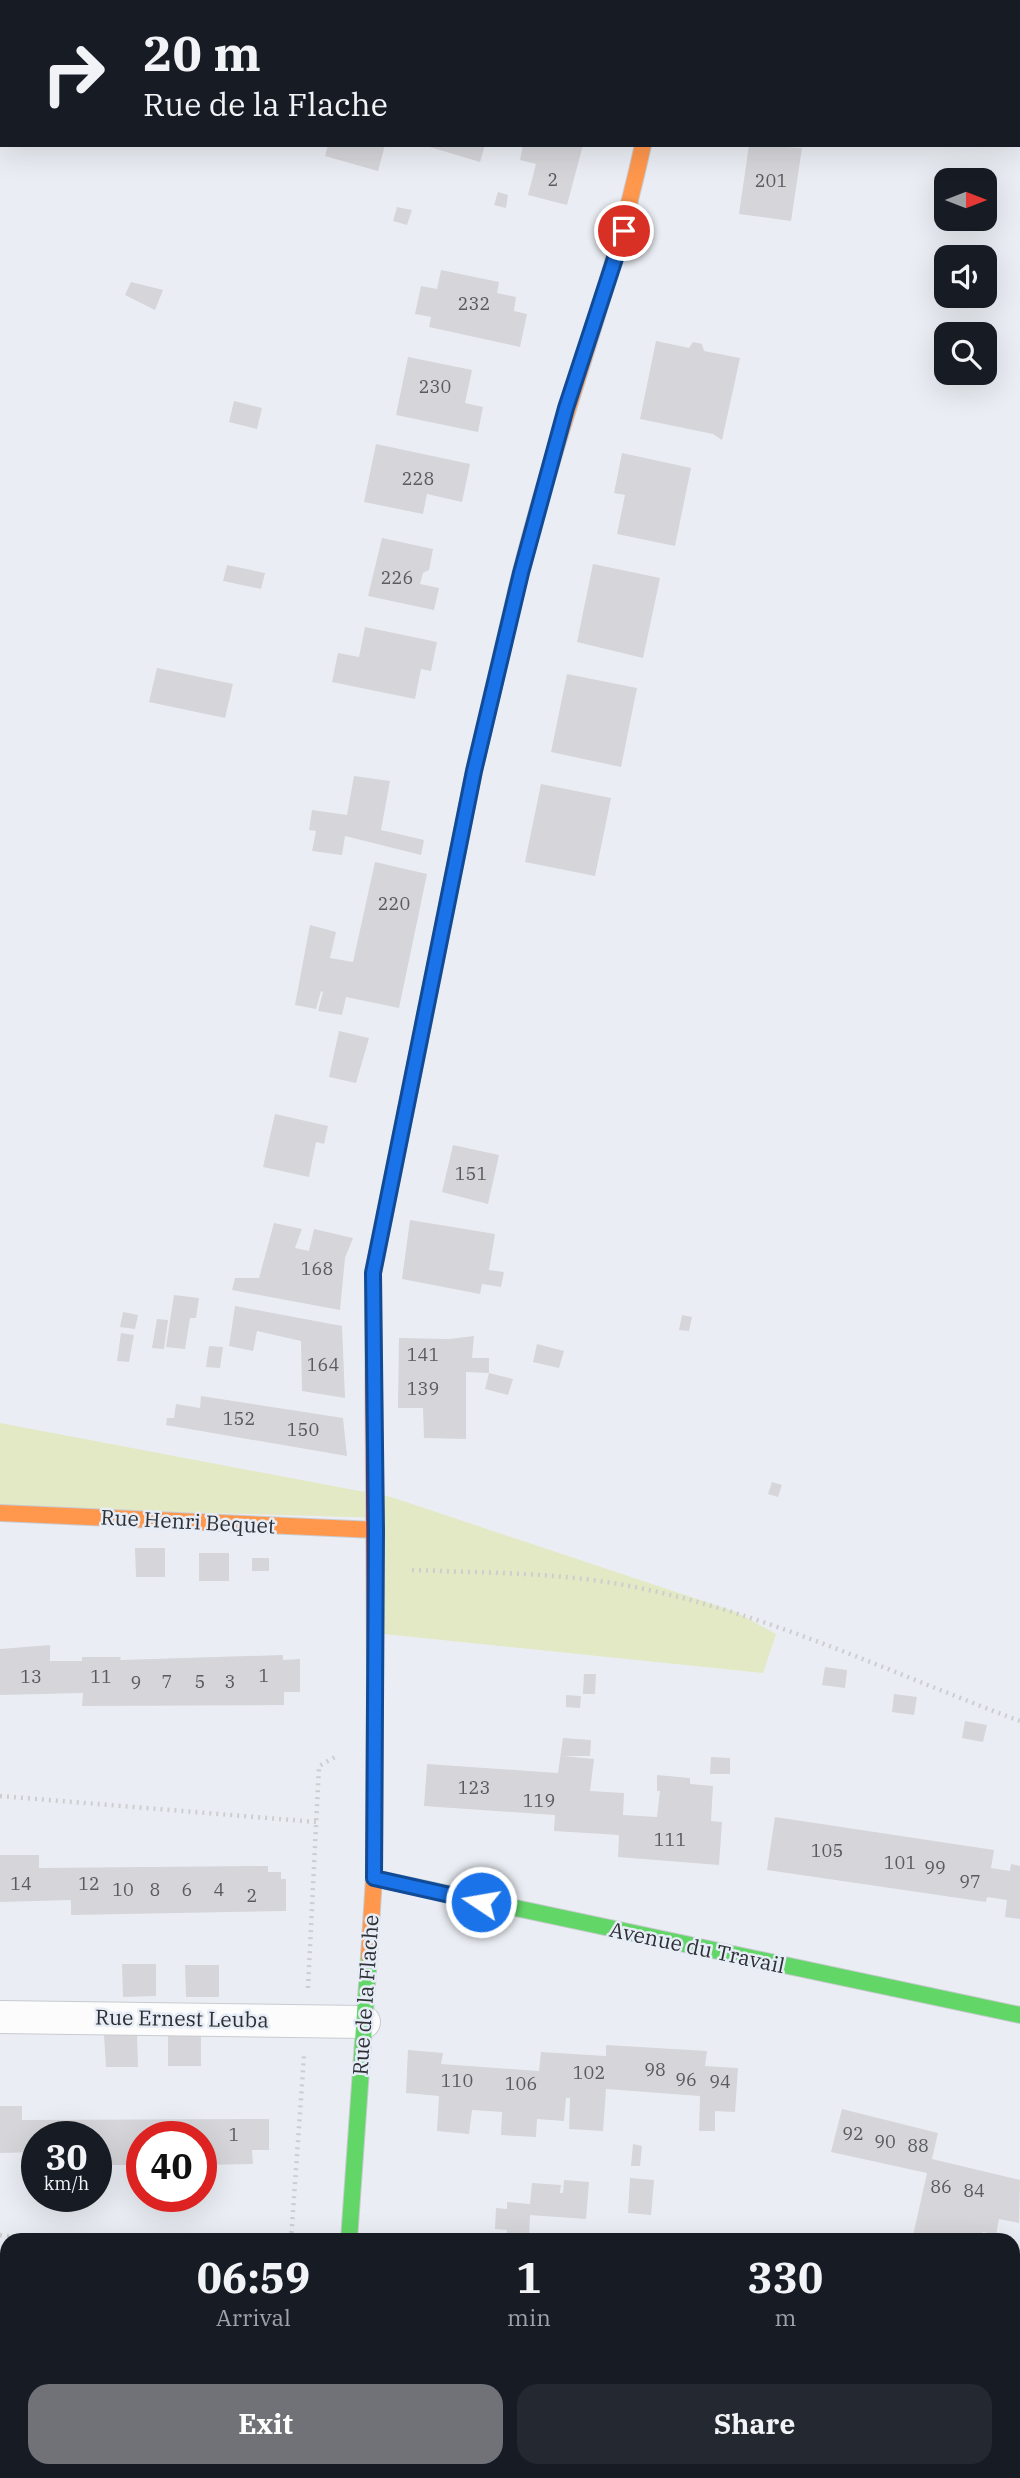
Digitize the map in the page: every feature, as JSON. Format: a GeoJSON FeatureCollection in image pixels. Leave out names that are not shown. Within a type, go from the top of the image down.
{"type":"FeatureCollection","features":[{"type":"Feature","properties":{"kind":"street","name":"Rue de la Flache"},"geometry":{"type":"LineString","coordinates":[[349,2233],[374,1878],[376,1530],[373,1273],[474,771],[521,573],[566,408],[624,231],[643,147]]}},
{"type":"Feature","properties":{"kind":"street","name":"Rue Henri Bequet"},"geometry":{"type":"LineString","coordinates":[[0,1513],[376,1530]]}},
{"type":"Feature","properties":{"kind":"street","name":"Avenue du Travail"},"geometry":{"type":"LineString","coordinates":[[374,1878],[962,2006],[1020,2015]]}},
{"type":"Feature","properties":{"kind":"street","name":"Rue Ernest Leuba"},"geometry":{"type":"LineString","coordinates":[[0,2017],[364,2022]]}},
{"type":"Feature","properties":{"kind":"path"},"geometry":{"type":"LineString","coordinates":[[376,1569],[538,1575],[634,1587],[716,1609],[825,1645],[1020,1721]]}},
{"type":"Feature","properties":{"kind":"path"},"geometry":{"type":"LineString","coordinates":[[291,2233],[306,2021],[318,1766],[375,1736]]}},
{"type":"Feature","properties":{"kind":"path"},"geometry":{"type":"LineString","coordinates":[[0,1796],[316,1822]]}},
{"type":"Feature","properties":{"kind":"green space"},"geometry":{"type":"Polygon","coordinates":[[[0,1423],[391,1497],[736,1612],[776,1634],[763,1673],[384,1634],[385,1518],[0,1507],[0,1423]]]}},
{"type":"Feature","properties":{"kind":"building"},"geometry":{"type":"Polygon","coordinates":[[[327,147],[384,147],[378,171],[325,156],[327,147]]]}},
{"type":"Feature","properties":{"kind":"building"},"geometry":{"type":"Polygon","coordinates":[[[430,147],[484,147],[480,162],[430,147]]]}},
{"type":"Feature","properties":{"kind":"building"},"geometry":{"type":"Polygon","coordinates":[[[523,147],[582,147],[567,205],[528,195],[536,164],[520,160],[523,147]]]}},
{"type":"Feature","properties":{"kind":"building"},"geometry":{"type":"Polygon","coordinates":[[[749,147],[802,148],[791,221],[739,214],[749,147]]]}},
{"type":"Feature","properties":{"kind":"building"},"geometry":{"type":"Polygon","coordinates":[[[498,192],[508,195],[506,208],[494,205],[498,192]]]}},
{"type":"Feature","properties":{"kind":"building"},"geometry":{"type":"Polygon","coordinates":[[[397,207],[412,210],[407,225],[393,221],[397,207]]]}},
{"type":"Feature","properties":{"kind":"building"},"geometry":{"type":"Polygon","coordinates":[[[441,270],[499,282],[497,293],[516,297],[514,311],[527,314],[520,347],[429,327],[431,317],[415,314],[421,286],[437,289],[441,270]]]}},
{"type":"Feature","properties":{"kind":"building"},"geometry":{"type":"Polygon","coordinates":[[[131,282],[163,290],[155,310],[125,295],[131,282]]]}},
{"type":"Feature","properties":{"kind":"building"},"geometry":{"type":"Polygon","coordinates":[[[656,341],[689,348],[693,342],[702,344],[704,351],[740,358],[722,440],[713,434],[640,419],[656,341]]]}},
{"type":"Feature","properties":{"kind":"building"},"geometry":{"type":"Polygon","coordinates":[[[408,357],[472,370],[465,403],[483,407],[478,432],[396,415],[408,357]]]}},
{"type":"Feature","properties":{"kind":"building"},"geometry":{"type":"Polygon","coordinates":[[[234,401],[262,408],[257,429],[229,422],[234,401]]]}},
{"type":"Feature","properties":{"kind":"building"},"geometry":{"type":"Polygon","coordinates":[[[376,444],[470,464],[462,502],[427,494],[423,514],[364,502],[376,444]]]}},
{"type":"Feature","properties":{"kind":"building"},"geometry":{"type":"Polygon","coordinates":[[[622,453],[691,468],[675,546],[617,534],[625,495],[614,493],[622,453]]]}},
{"type":"Feature","properties":{"kind":"building"},"geometry":{"type":"Polygon","coordinates":[[[382,538],[433,549],[429,570],[423,573],[420,584],[439,588],[434,610],[368,596],[382,538]]]}},
{"type":"Feature","properties":{"kind":"building"},"geometry":{"type":"Polygon","coordinates":[[[593,564],[660,578],[643,658],[577,642],[593,564]]]}},
{"type":"Feature","properties":{"kind":"building"},"geometry":{"type":"Polygon","coordinates":[[[227,565],[265,573],[261,589],[223,581],[227,565]]]}},
{"type":"Feature","properties":{"kind":"building"},"geometry":{"type":"Polygon","coordinates":[[[365,627],[437,642],[431,671],[421,669],[415,699],[332,682],[338,653],[359,657],[365,627]]]}},
{"type":"Feature","properties":{"kind":"building"},"geometry":{"type":"Polygon","coordinates":[[[157,668],[233,684],[225,718],[149,702],[157,668]]]}},
{"type":"Feature","properties":{"kind":"building"},"geometry":{"type":"Polygon","coordinates":[[[567,674],[637,688],[621,767],[551,752],[567,674]]]}},
{"type":"Feature","properties":{"kind":"building"},"geometry":{"type":"Polygon","coordinates":[[[354,776],[390,781],[381,830],[424,840],[421,855],[345,836],[342,855],[312,851],[316,831],[309,830],[312,810],[347,815],[354,776]]]}},
{"type":"Feature","properties":{"kind":"building"},"geometry":{"type":"Polygon","coordinates":[[[541,784],[611,798],[595,876],[525,862],[541,784]]]}},
{"type":"Feature","properties":{"kind":"building"},"geometry":{"type":"Polygon","coordinates":[[[375,862],[427,874],[399,1008],[346,997],[342,1015],[318,1011],[323,992],[321,991],[316,1009],[295,1005],[310,925],[336,932],[330,958],[353,962],[375,862]]]}},
{"type":"Feature","properties":{"kind":"building"},"geometry":{"type":"Polygon","coordinates":[[[339,1031],[369,1038],[356,1083],[329,1077],[339,1031]]]}},
{"type":"Feature","properties":{"kind":"building"},"geometry":{"type":"Polygon","coordinates":[[[275,1114],[328,1126],[324,1144],[316,1142],[309,1177],[263,1167],[275,1114]]]}},
{"type":"Feature","properties":{"kind":"building"},"geometry":{"type":"Polygon","coordinates":[[[453,1145],[499,1155],[488,1204],[442,1192],[453,1145]]]}},
{"type":"Feature","properties":{"kind":"building"},"geometry":{"type":"Polygon","coordinates":[[[410,1220],[495,1234],[489,1270],[504,1272],[501,1287],[482,1284],[480,1294],[402,1279],[410,1220]]]}},
{"type":"Feature","properties":{"kind":"building"},"geometry":{"type":"Polygon","coordinates":[[[274,1223],[302,1229],[295,1248],[309,1251],[314,1229],[353,1238],[345,1258],[340,1310],[232,1290],[235,1278],[259,1278],[274,1223]]]}},
{"type":"Feature","properties":{"kind":"building"},"geometry":{"type":"Polygon","coordinates":[[[174,1295],[199,1298],[196,1318],[190,1318],[185,1349],[166,1347],[174,1295]]]}},
{"type":"Feature","properties":{"kind":"building"},"geometry":{"type":"Polygon","coordinates":[[[235,1306],[342,1326],[345,1398],[302,1391],[301,1341],[257,1331],[253,1351],[229,1346],[235,1306]]]}},
{"type":"Feature","properties":{"kind":"building"},"geometry":{"type":"Polygon","coordinates":[[[123,1312],[138,1315],[135,1329],[120,1327],[123,1312]]]}},
{"type":"Feature","properties":{"kind":"building"},"geometry":{"type":"Polygon","coordinates":[[[682,1315],[692,1317],[689,1331],[679,1330],[682,1315]]]}},
{"type":"Feature","properties":{"kind":"building"},"geometry":{"type":"Polygon","coordinates":[[[157,1319],[168,1320],[164,1349],[152,1348],[157,1319]]]}},
{"type":"Feature","properties":{"kind":"building"},"geometry":{"type":"Polygon","coordinates":[[[121,1333],[134,1335],[129,1362],[117,1361],[121,1333]]]}},
{"type":"Feature","properties":{"kind":"building"},"geometry":{"type":"Polygon","coordinates":[[[474,1336],[472,1358],[489,1358],[489,1373],[466,1372],[466,1439],[424,1438],[423,1408],[398,1408],[399,1338],[449,1339],[474,1336]]]}},
{"type":"Feature","properties":{"kind":"building"},"geometry":{"type":"Polygon","coordinates":[[[537,1344],[564,1351],[559,1368],[533,1362],[537,1344]]]}},
{"type":"Feature","properties":{"kind":"building"},"geometry":{"type":"Polygon","coordinates":[[[209,1346],[223,1347],[220,1368],[206,1367],[209,1346]]]}},
{"type":"Feature","properties":{"kind":"building"},"geometry":{"type":"Polygon","coordinates":[[[489,1373],[513,1379],[508,1395],[485,1389],[489,1373]]]}},
{"type":"Feature","properties":{"kind":"building"},"geometry":{"type":"Polygon","coordinates":[[[201,1396],[343,1418],[347,1456],[166,1425],[167,1418],[174,1418],[176,1404],[200,1408],[201,1396]]]}},
{"type":"Feature","properties":{"kind":"building"},"geometry":{"type":"Polygon","coordinates":[[[772,1482],[782,1485],[778,1497],[768,1494],[772,1482]]]}},
{"type":"Feature","properties":{"kind":"building"},"geometry":{"type":"Polygon","coordinates":[[[135,1548],[165,1548],[165,1577],[136,1577],[135,1548]]]}},
{"type":"Feature","properties":{"kind":"building"},"geometry":{"type":"Polygon","coordinates":[[[199,1553],[229,1553],[229,1581],[199,1581],[199,1553]]]}},
{"type":"Feature","properties":{"kind":"building"},"geometry":{"type":"Polygon","coordinates":[[[252,1558],[269,1558],[269,1571],[252,1571],[252,1558]]]}},
{"type":"Feature","properties":{"kind":"building"},"geometry":{"type":"Polygon","coordinates":[[[50,1645],[50,1661],[82,1661],[82,1657],[121,1657],[120,1660],[283,1655],[283,1660],[300,1659],[300,1692],[284,1692],[284,1705],[82,1706],[83,1693],[0,1695],[0,1649],[50,1645]]]}},
{"type":"Feature","properties":{"kind":"building"},"geometry":{"type":"Polygon","coordinates":[[[825,1667],[847,1670],[845,1688],[822,1685],[825,1667]]]}},
{"type":"Feature","properties":{"kind":"building"},"geometry":{"type":"Polygon","coordinates":[[[584,1674],[596,1674],[595,1694],[583,1694],[584,1674]]]}},
{"type":"Feature","properties":{"kind":"building"},"geometry":{"type":"Polygon","coordinates":[[[894,1694],[917,1697],[914,1715],[892,1712],[894,1694]]]}},
{"type":"Feature","properties":{"kind":"building"},"geometry":{"type":"Polygon","coordinates":[[[566,1695],[581,1696],[580,1708],[566,1707],[566,1695]]]}},
{"type":"Feature","properties":{"kind":"building"},"geometry":{"type":"Polygon","coordinates":[[[965,1721],[987,1725],[983,1742],[962,1738],[965,1721]]]}},
{"type":"Feature","properties":{"kind":"building"},"geometry":{"type":"Polygon","coordinates":[[[563,1738],[591,1740],[590,1756],[563,1756],[594,1759],[590,1791],[624,1793],[623,1815],[657,1817],[660,1791],[657,1791],[657,1775],[690,1778],[690,1784],[713,1786],[711,1821],[722,1822],[719,1865],[618,1857],[619,1835],[554,1831],[555,1815],[424,1806],[427,1764],[558,1773],[563,1738]]]}},
{"type":"Feature","properties":{"kind":"building"},"geometry":{"type":"Polygon","coordinates":[[[711,1757],[730,1758],[730,1774],[710,1774],[711,1757]]]}},
{"type":"Feature","properties":{"kind":"building"},"geometry":{"type":"Polygon","coordinates":[[[775,1817],[994,1850],[991,1868],[1010,1871],[1011,1864],[1020,1866],[1020,1919],[1005,1917],[1007,1900],[987,1897],[986,1902],[767,1870],[775,1817]]]}},
{"type":"Feature","properties":{"kind":"building"},"geometry":{"type":"Polygon","coordinates":[[[0,1855],[39,1855],[39,1868],[268,1866],[268,1872],[281,1872],[281,1879],[286,1879],[286,1911],[71,1915],[71,1900],[0,1902],[0,1855]]]}},
{"type":"Feature","properties":{"kind":"building"},"geometry":{"type":"Polygon","coordinates":[[[122,1964],[156,1964],[156,1996],[123,1997],[122,1964]]]}},
{"type":"Feature","properties":{"kind":"building"},"geometry":{"type":"Polygon","coordinates":[[[185,1965],[219,1965],[219,1997],[186,1997],[185,1965]]]}},
{"type":"Feature","properties":{"kind":"building"},"geometry":{"type":"Polygon","coordinates":[[[104,2035],[137,2035],[138,2067],[106,2067],[104,2035]]]}},
{"type":"Feature","properties":{"kind":"building"},"geometry":{"type":"Polygon","coordinates":[[[168,2035],[201,2035],[201,2066],[168,2066],[168,2035]]]}},
{"type":"Feature","properties":{"kind":"building"},"geometry":{"type":"Polygon","coordinates":[[[606,2045],[707,2051],[705,2066],[738,2068],[735,2112],[715,2111],[715,2131],[699,2131],[700,2096],[606,2089],[603,2131],[569,2129],[570,2098],[566,2098],[564,2121],[537,2119],[536,2137],[501,2135],[502,2112],[472,2110],[469,2134],[437,2131],[439,2096],[406,2093],[408,2050],[443,2053],[441,2064],[539,2071],[541,2052],[606,2056],[606,2045]]]}},
{"type":"Feature","properties":{"kind":"building"},"geometry":{"type":"Polygon","coordinates":[[[0,2106],[22,2106],[22,2120],[269,2119],[269,2150],[252,2150],[253,2164],[217,2165],[217,2121],[126,2121],[126,2165],[112,2165],[112,2121],[21,2121],[21,2152],[0,2153],[0,2106]]]}},
{"type":"Feature","properties":{"kind":"building"},"geometry":{"type":"Polygon","coordinates":[[[842,2109],[938,2133],[932,2159],[1020,2180],[1019,2223],[999,2219],[996,2233],[914,2233],[927,2173],[831,2152],[842,2109]]]}},
{"type":"Feature","properties":{"kind":"building"},"geometry":{"type":"Polygon","coordinates":[[[633,2144],[642,2146],[640,2166],[631,2166],[633,2144]]]}},
{"type":"Feature","properties":{"kind":"building"},"geometry":{"type":"Polygon","coordinates":[[[630,2178],[654,2180],[651,2215],[628,2213],[630,2178]]]}},
{"type":"Feature","properties":{"kind":"building"},"geometry":{"type":"Polygon","coordinates":[[[564,2180],[589,2182],[586,2219],[530,2215],[529,2233],[506,2233],[507,2230],[495,2229],[496,2208],[507,2209],[507,2202],[530,2204],[532,2183],[561,2185],[560,2193],[563,2193],[564,2180]]]}},
{"type":"Feature","properties":{"kind":"traffic: fast"},"geometry":{"type":"LineString","coordinates":[[423,1025],[474,771],[516,592]]}},
{"type":"Feature","properties":{"kind":"traffic: fast"},"geometry":{"type":"LineString","coordinates":[[374,1878],[1020,2015]]}},
{"type":"Feature","properties":{"kind":"traffic: fast"},"geometry":{"type":"LineString","coordinates":[[349,2233],[369,1956]]}},
{"type":"Feature","properties":{"kind":"traffic: slow"},"geometry":{"type":"LineString","coordinates":[[516,592],[546,480],[630,201],[643,147]]}},
{"type":"Feature","properties":{"kind":"traffic: slow"},"geometry":{"type":"LineString","coordinates":[[373,1314],[373,1273],[423,1025]]}},
{"type":"Feature","properties":{"kind":"traffic: slow"},"geometry":{"type":"LineString","coordinates":[[0,1513],[376,1530]]}},
{"type":"Feature","properties":{"kind":"traffic: slow"},"geometry":{"type":"LineString","coordinates":[[369,1956],[374,1878],[375,1673]]}},
{"type":"Feature","properties":{"kind":"traffic: jam"},"geometry":{"type":"LineString","coordinates":[[373,1314],[375,1673]]}},
{"type":"Feature","properties":{"kind":"route"},"geometry":{"type":"LineString","coordinates":[[481,1902],[374,1878],[376,1530],[373,1273],[474,771],[521,573],[566,408],[624,231]]}}]}
